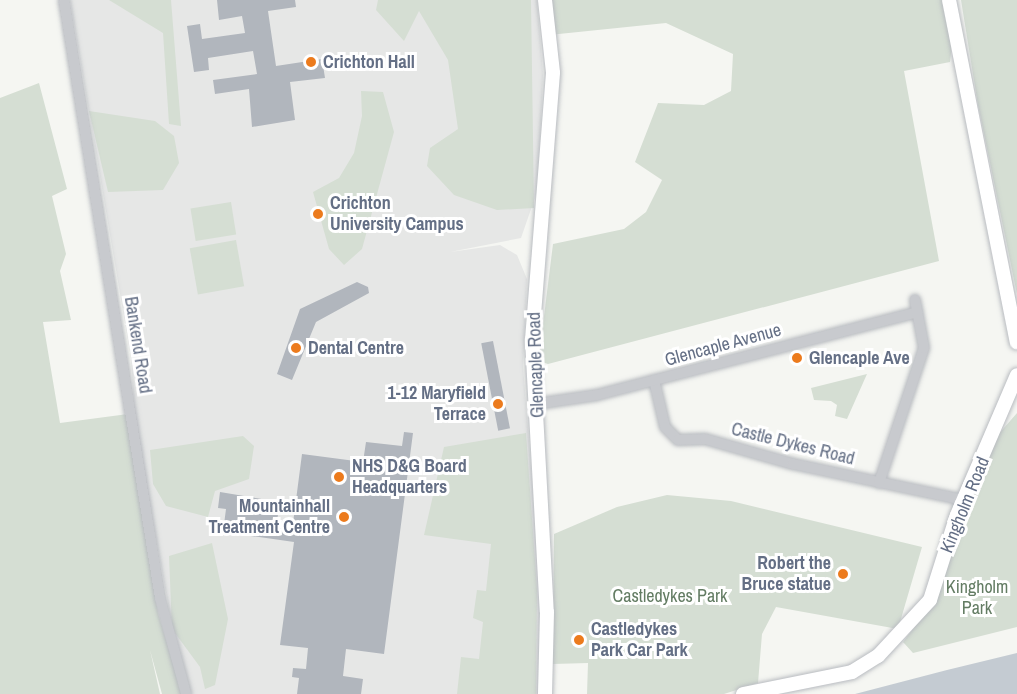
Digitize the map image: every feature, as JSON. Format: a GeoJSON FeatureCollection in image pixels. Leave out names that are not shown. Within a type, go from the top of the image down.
{"type":"FeatureCollection","features":[{"type":"Feature","properties":{"kind":"main road","name":"Glencaple Road"},"geometry":{"type":"LineString","coordinates":[[545,0],[553,74],[532,339],[547,612],[545,694]]}},
{"type":"Feature","properties":{"kind":"main road"},"geometry":{"type":"LineString","coordinates":[[949,0],[1017,342]]}},
{"type":"Feature","properties":{"kind":"main road","name":"Kingholm Road"},"geometry":{"type":"LineString","coordinates":[[743,694],[852,672],[878,656],[930,600],[964,500],[1017,375]]}},
{"type":"Feature","properties":{"kind":"street","name":"Bankend Road"},"geometry":{"type":"LineString","coordinates":[[64,0],[160,598],[186,694]]}},
{"type":"Feature","properties":{"kind":"street"},"geometry":{"type":"LineString","coordinates":[[879,483],[924,348],[915,300]]}},
{"type":"Feature","properties":{"kind":"street","name":"Glencaple Avenue"},"geometry":{"type":"LineString","coordinates":[[536,404],[654,380],[917,312]]}},
{"type":"Feature","properties":{"kind":"street","name":"Castle Dykes Road"},"geometry":{"type":"LineString","coordinates":[[654,380],[665,427],[678,440],[705,439],[879,483],[964,500]]}},
{"type":"Feature","properties":{"kind":"shaded area"},"geometry":{"type":"Polygon","coordinates":[[[70,0],[537,0],[543,74],[538,189],[521,238],[450,252],[500,245],[517,255],[527,279],[523,366],[540,581],[539,694],[190,694],[169,609],[135,424],[131,358],[70,0]]]}},
{"type":"Feature","properties":{"kind":"shaded area"},"geometry":{"type":"Polygon","coordinates":[[[1017,653],[1017,694],[855,694],[947,670],[1017,653]]]}},
{"type":"Feature","properties":{"kind":"green space"},"geometry":{"type":"Polygon","coordinates":[[[109,0],[171,0],[181,126],[169,124],[163,33],[109,0]]]}},
{"type":"Feature","properties":{"kind":"green space"},"geometry":{"type":"Polygon","coordinates":[[[378,0],[531,0],[534,208],[497,210],[454,195],[427,166],[430,148],[458,129],[448,60],[419,11],[404,41],[376,10],[378,0]]]}},
{"type":"Feature","properties":{"kind":"green space"},"geometry":{"type":"Polygon","coordinates":[[[545,0],[949,0],[954,28],[950,62],[904,71],[939,261],[548,364],[533,359],[532,339],[541,340],[553,244],[624,229],[646,212],[662,180],[635,162],[658,103],[704,105],[731,91],[733,54],[666,23],[549,35],[545,0]]]}},
{"type":"Feature","properties":{"kind":"green space"},"geometry":{"type":"Polygon","coordinates":[[[961,0],[1017,0],[1017,294],[978,105],[961,0]]]}},
{"type":"Feature","properties":{"kind":"green space"},"geometry":{"type":"Polygon","coordinates":[[[39,83],[67,189],[52,196],[66,254],[60,271],[71,320],[43,322],[60,423],[128,414],[158,613],[182,694],[162,694],[150,650],[160,694],[0,694],[0,98],[39,83]]]}},
{"type":"Feature","properties":{"kind":"green space"},"geometry":{"type":"Polygon","coordinates":[[[361,91],[383,92],[394,132],[362,249],[344,265],[329,249],[313,192],[339,178],[354,153],[362,116],[361,91]]]}},
{"type":"Feature","properties":{"kind":"green space"},"geometry":{"type":"Polygon","coordinates":[[[89,111],[155,121],[174,136],[179,163],[163,190],[108,192],[89,111]]]}},
{"type":"Feature","properties":{"kind":"green space"},"geometry":{"type":"Polygon","coordinates":[[[231,202],[236,235],[196,241],[191,208],[231,202]]]}},
{"type":"Feature","properties":{"kind":"green space"},"geometry":{"type":"Polygon","coordinates":[[[236,240],[244,286],[198,294],[190,248],[236,240]]]}},
{"type":"Feature","properties":{"kind":"green space"},"geometry":{"type":"Polygon","coordinates":[[[867,374],[847,419],[835,416],[837,405],[831,401],[814,400],[811,388],[867,374]]]}},
{"type":"Feature","properties":{"kind":"green space","name":"Kingholm Park"},"geometry":{"type":"Polygon","coordinates":[[[1017,413],[1017,627],[913,653],[903,642],[932,604],[990,444],[1017,413]]]}},
{"type":"Feature","properties":{"kind":"green space"},"geometry":{"type":"Polygon","coordinates":[[[526,433],[537,589],[536,694],[457,694],[461,657],[479,659],[483,622],[473,618],[477,590],[486,591],[491,544],[424,535],[444,447],[526,433]]]}},
{"type":"Feature","properties":{"kind":"green space"},"geometry":{"type":"Polygon","coordinates":[[[243,436],[254,446],[249,479],[215,491],[208,517],[166,506],[153,484],[150,450],[243,436]]]}},
{"type":"Feature","properties":{"kind":"green space","name":"Castledykes Park"},"geometry":{"type":"Polygon","coordinates":[[[667,495],[731,501],[922,547],[898,629],[776,607],[762,634],[758,683],[724,694],[587,694],[588,663],[553,664],[554,534],[617,507],[667,495]]]}},
{"type":"Feature","properties":{"kind":"green space"},"geometry":{"type":"Polygon","coordinates":[[[212,543],[228,619],[215,685],[205,689],[200,667],[172,629],[169,556],[212,543]]]}},
{"type":"Feature","properties":{"kind":"building","name":"Crichton Hall"},"geometry":{"type":"Polygon","coordinates":[[[217,0],[295,0],[296,7],[268,11],[276,66],[322,59],[325,78],[290,82],[295,120],[252,127],[249,89],[215,94],[213,80],[257,74],[253,51],[208,58],[209,70],[194,72],[187,26],[200,24],[202,39],[245,33],[242,16],[219,20],[217,0]]]}},
{"type":"Feature","properties":{"kind":"building","name":"Dental Centre"},"geometry":{"type":"Polygon","coordinates":[[[357,282],[368,287],[369,293],[316,322],[292,380],[277,374],[300,309],[357,282]]]}},
{"type":"Feature","properties":{"kind":"building","name":"1-12 Maryfield Terrace"},"geometry":{"type":"Polygon","coordinates":[[[493,341],[510,428],[498,431],[481,343],[493,341]]]}},
{"type":"Feature","properties":{"kind":"building","name":"Mountainhall Treatment Centre"},"geometry":{"type":"Polygon","coordinates":[[[404,432],[413,433],[384,654],[346,649],[343,676],[363,679],[361,694],[297,694],[299,678],[292,677],[293,668],[306,669],[308,648],[280,645],[294,542],[223,532],[226,509],[218,508],[220,492],[280,502],[277,521],[293,523],[302,454],[363,462],[366,442],[402,446],[404,432]]]}},
{"type":"Feature","properties":{"kind":"place","name":"Crichton Hall"},"geometry":{"type":"Point","coordinates":[311,62]}},
{"type":"Feature","properties":{"kind":"place","name":"Crichton University Campus"},"geometry":{"type":"Point","coordinates":[318,214]}},
{"type":"Feature","properties":{"kind":"place","name":"Dental Centre"},"geometry":{"type":"Point","coordinates":[296,348]}},
{"type":"Feature","properties":{"kind":"place","name":"Glencaple Ave"},"geometry":{"type":"Point","coordinates":[797,358]}},
{"type":"Feature","properties":{"kind":"place","name":"1-12 Maryfield Terrace"},"geometry":{"type":"Point","coordinates":[498,404]}},
{"type":"Feature","properties":{"kind":"place","name":"NHS D&G Board Headquarters"},"geometry":{"type":"Point","coordinates":[339,477]}},
{"type":"Feature","properties":{"kind":"place","name":"Mountainhall Treatment Centre"},"geometry":{"type":"Point","coordinates":[344,517]}},
{"type":"Feature","properties":{"kind":"place","name":"Robert the Bruce statue"},"geometry":{"type":"Point","coordinates":[843,574]}},
{"type":"Feature","properties":{"kind":"place","name":"Castledykes Park Car Park"},"geometry":{"type":"Point","coordinates":[579,640]}}]}
